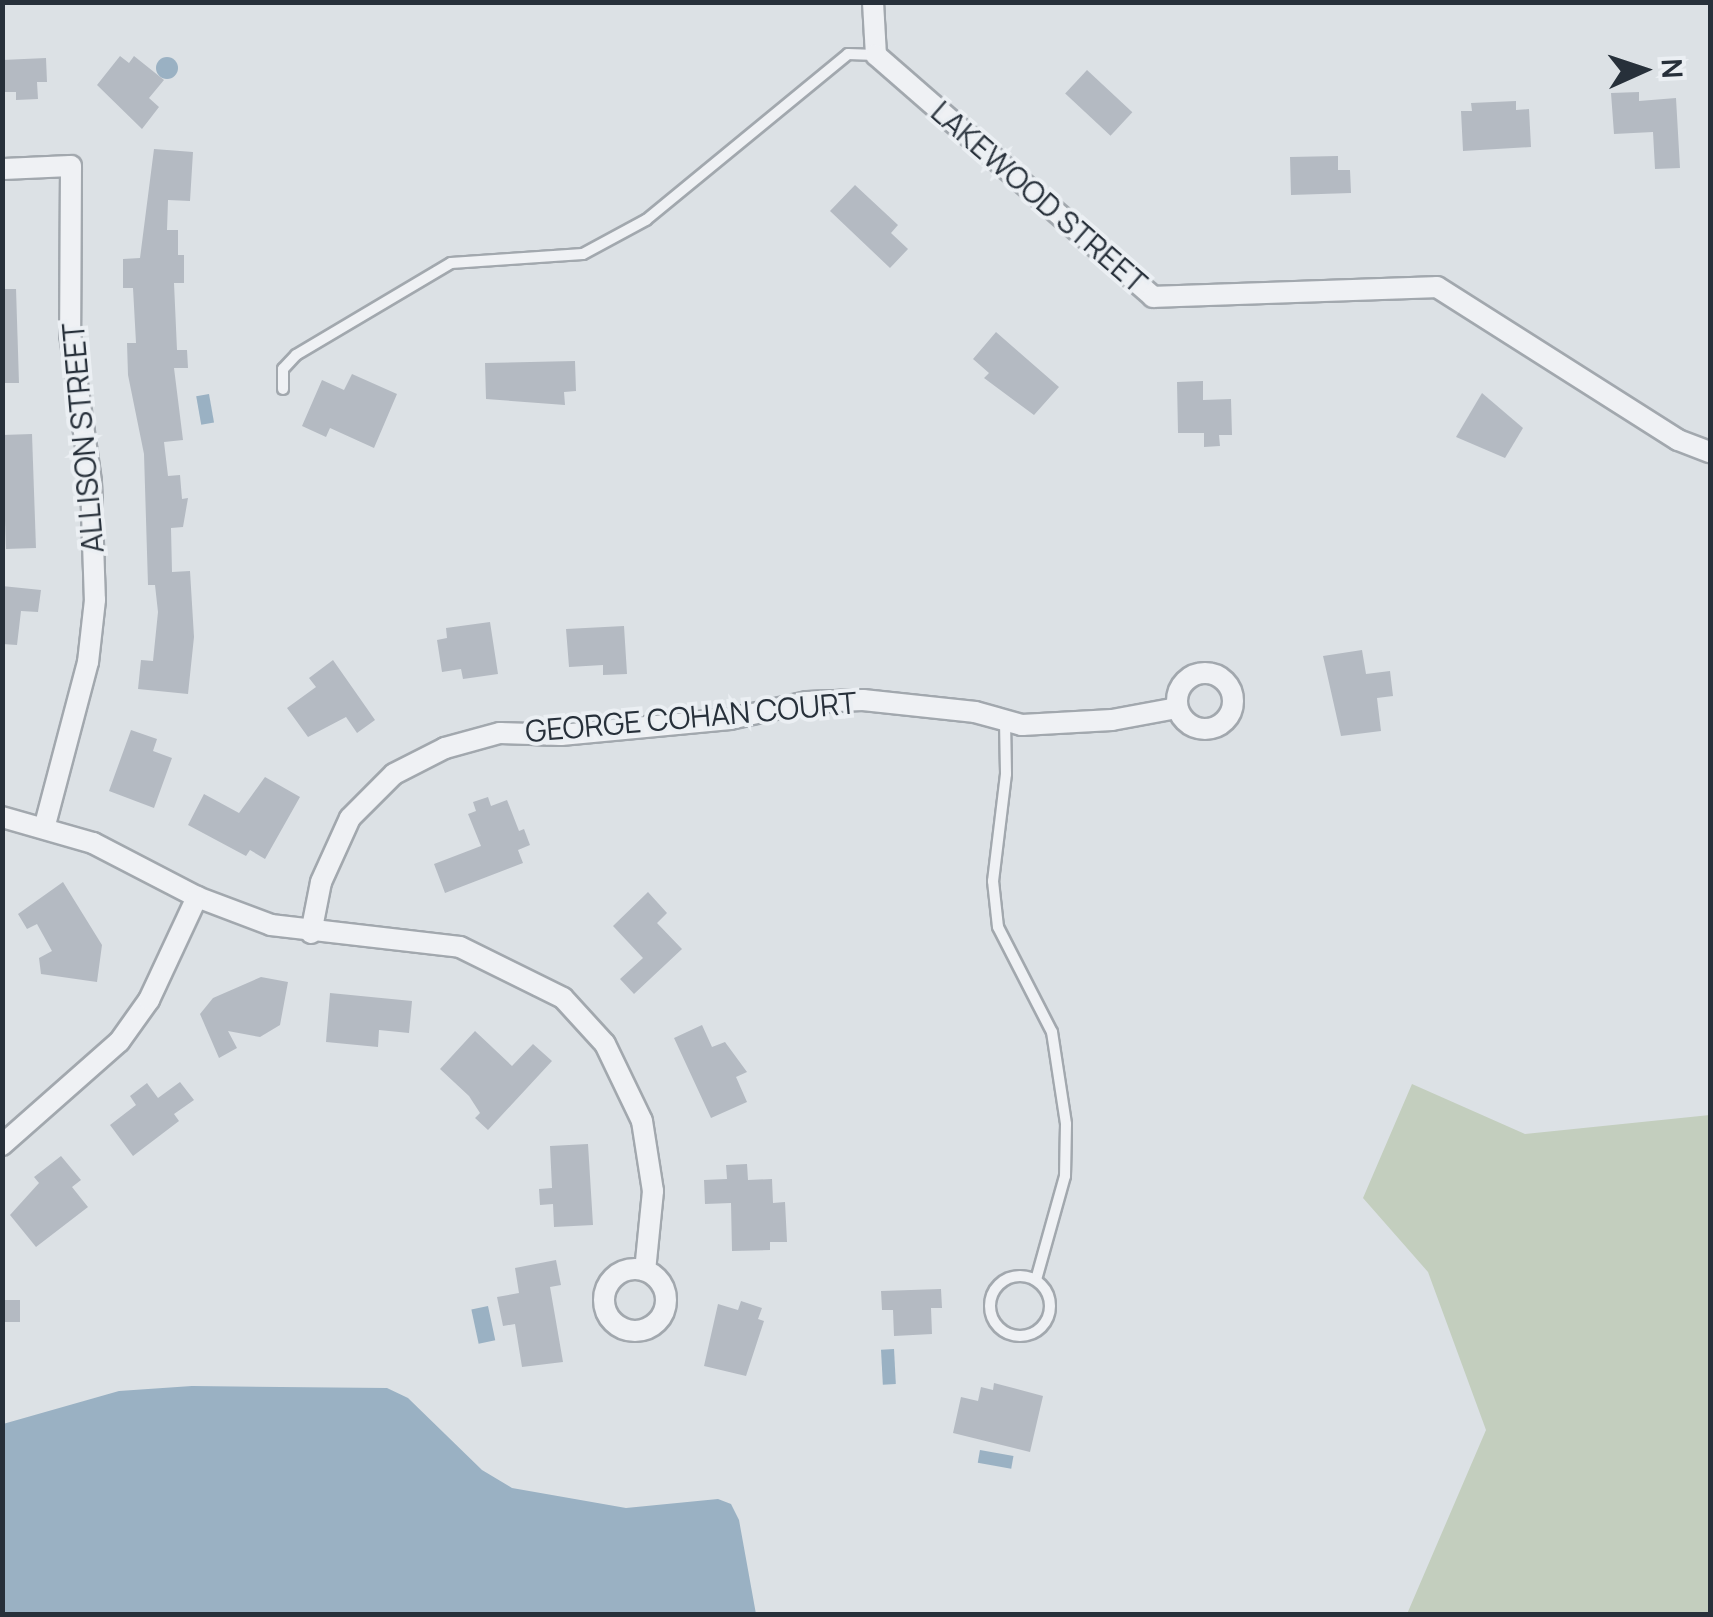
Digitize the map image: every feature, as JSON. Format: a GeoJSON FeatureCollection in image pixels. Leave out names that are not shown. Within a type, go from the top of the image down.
{"type":"FeatureCollection","features":[{"type":"Feature","properties":{"kind":"street"},"geometry":{"type":"LineString","coordinates":[[873,2],[876,55]]}},
{"type":"Feature","properties":{"kind":"street","name":"LAKEWOOD STREET"},"geometry":{"type":"LineString","coordinates":[[876,55],[1153,297],[1437,287],[1678,440],[1710,452]]}},
{"type":"Feature","properties":{"kind":"street","name":"ALLISON STREET"},"geometry":{"type":"LineString","coordinates":[[2,169],[71,166],[70,334],[91,482],[95,600],[88,662],[45,825]]}},
{"type":"Feature","properties":{"kind":"street","name":"GEORGE COHAN COURT"},"geometry":{"type":"LineString","coordinates":[[311,934],[321,882],[350,818],[394,774],[445,748],[500,733],[560,734],[730,719],[807,702],[863,700],[1005,720],[1112,720],[1177,708]]}},
{"type":"Feature","properties":{"kind":"street"},"geometry":{"type":"LineString","coordinates":[[2,817],[45,825],[197,897],[311,934],[460,947],[563,998],[605,1044],[642,1122],[653,1191],[645,1270]]}},
{"type":"Feature","properties":{"kind":"street"},"geometry":{"type":"LineString","coordinates":[[2,1145],[119,1042],[149,1000],[197,897]]}},
{"type":"Feature","properties":{"kind":"lane"},"geometry":{"type":"LineString","coordinates":[[283,389],[283,369],[296,355],[451,263],[583,254],[646,220],[848,54],[876,55]]}},
{"type":"Feature","properties":{"kind":"lane"},"geometry":{"type":"LineString","coordinates":[[1005,720],[1006,774],[992,882],[998,927],[1052,1032],[1066,1124],[1065,1176],[1036,1280],[1050,1304],[1045,1323],[1029,1335],[1001,1330],[991,1312],[993,1293],[1016,1276],[1036,1280]]}},
{"type":"Feature","properties":{"kind":"green space"},"geometry":{"type":"Polygon","coordinates":[[[1412,1084],[1525,1134],[1710,1115],[1710,1614],[1407,1614],[1486,1430],[1428,1272],[1363,1198],[1412,1084]]]}},
{"type":"Feature","properties":{"kind":"water"},"geometry":{"type":"Polygon","coordinates":[[[167,57],[175,60],[175,76],[167,79],[159,76],[156,68],[159,60],[167,57]]]}},
{"type":"Feature","properties":{"kind":"water"},"geometry":{"type":"Polygon","coordinates":[[[209,394],[214,423],[201,425],[196,396],[209,394]]]}},
{"type":"Feature","properties":{"kind":"water"},"geometry":{"type":"Polygon","coordinates":[[[488,1306],[495,1340],[479,1344],[471,1310],[488,1306]]]}},
{"type":"Feature","properties":{"kind":"water"},"geometry":{"type":"Polygon","coordinates":[[[894,1349],[896,1384],[883,1385],[881,1350],[894,1349]]]}},
{"type":"Feature","properties":{"kind":"water"},"geometry":{"type":"Polygon","coordinates":[[[192,1386],[387,1388],[408,1398],[482,1470],[512,1488],[626,1508],[718,1499],[731,1504],[739,1520],[756,1614],[3,1614],[3,1424],[119,1391],[192,1386]]]}},
{"type":"Feature","properties":{"kind":"water"},"geometry":{"type":"Polygon","coordinates":[[[980,1450],[1013,1456],[1011,1469],[978,1463],[980,1450]]]}},
{"type":"Feature","properties":{"kind":"building"},"geometry":{"type":"Polygon","coordinates":[[[120,56],[129,63],[134,56],[164,80],[149,98],[159,107],[142,129],[97,85],[120,56]]]}},
{"type":"Feature","properties":{"kind":"building"},"geometry":{"type":"Polygon","coordinates":[[[46,58],[47,82],[37,82],[38,99],[16,100],[16,92],[2,92],[2,60],[46,58]]]}},
{"type":"Feature","properties":{"kind":"building"},"geometry":{"type":"Polygon","coordinates":[[[1087,70],[1132,112],[1111,136],[1065,93],[1087,70]]]}},
{"type":"Feature","properties":{"kind":"building"},"geometry":{"type":"Polygon","coordinates":[[[1639,92],[1639,101],[1676,98],[1680,168],[1655,169],[1653,132],[1614,134],[1611,93],[1639,92]]]}},
{"type":"Feature","properties":{"kind":"building"},"geometry":{"type":"Polygon","coordinates":[[[1516,101],[1516,110],[1529,109],[1531,147],[1463,151],[1461,111],[1472,111],[1471,103],[1516,101]]]}},
{"type":"Feature","properties":{"kind":"building"},"geometry":{"type":"Polygon","coordinates":[[[154,149],[193,152],[190,201],[168,200],[167,230],[178,230],[178,255],[184,255],[184,283],[174,283],[177,350],[187,350],[188,368],[174,368],[183,440],[164,442],[168,476],[180,475],[182,499],[188,498],[183,527],[171,528],[172,572],[190,571],[194,637],[188,694],[138,689],[141,660],[153,661],[158,612],[155,585],[148,585],[144,454],[128,375],[127,343],[136,343],[133,288],[123,288],[123,259],[140,258],[154,149]]]}},
{"type":"Feature","properties":{"kind":"building"},"geometry":{"type":"Polygon","coordinates":[[[1338,156],[1338,170],[1350,170],[1351,193],[1291,195],[1290,157],[1338,156]]]}},
{"type":"Feature","properties":{"kind":"building"},"geometry":{"type":"Polygon","coordinates":[[[855,185],[898,225],[891,233],[908,249],[890,268],[830,211],[855,185]]]}},
{"type":"Feature","properties":{"kind":"building"},"geometry":{"type":"Polygon","coordinates":[[[2,289],[16,289],[19,383],[2,383],[2,289]]]}},
{"type":"Feature","properties":{"kind":"building"},"geometry":{"type":"Polygon","coordinates":[[[996,332],[1059,387],[1034,415],[984,378],[989,373],[973,359],[996,332]]]}},
{"type":"Feature","properties":{"kind":"building"},"geometry":{"type":"Polygon","coordinates":[[[575,361],[576,391],[564,392],[565,405],[486,399],[485,363],[575,361]]]}},
{"type":"Feature","properties":{"kind":"building"},"geometry":{"type":"Polygon","coordinates":[[[352,374],[397,394],[374,448],[330,428],[326,437],[302,426],[322,380],[344,390],[352,374]]]}},
{"type":"Feature","properties":{"kind":"building"},"geometry":{"type":"Polygon","coordinates":[[[1203,381],[1203,400],[1231,399],[1232,435],[1219,435],[1220,446],[1204,447],[1204,433],[1178,433],[1177,382],[1203,381]]]}},
{"type":"Feature","properties":{"kind":"building"},"geometry":{"type":"Polygon","coordinates":[[[1482,393],[1523,428],[1505,458],[1456,437],[1482,393]]]}},
{"type":"Feature","properties":{"kind":"building"},"geometry":{"type":"Polygon","coordinates":[[[32,434],[36,548],[6,549],[2,435],[32,434]]]}},
{"type":"Feature","properties":{"kind":"building"},"geometry":{"type":"Polygon","coordinates":[[[2,586],[41,590],[38,612],[21,611],[17,645],[2,644],[2,586]]]}},
{"type":"Feature","properties":{"kind":"building"},"geometry":{"type":"Polygon","coordinates":[[[490,622],[498,674],[463,679],[461,669],[442,672],[437,640],[447,638],[446,628],[490,622]]]}},
{"type":"Feature","properties":{"kind":"building"},"geometry":{"type":"Polygon","coordinates":[[[624,626],[627,674],[603,675],[603,665],[569,667],[566,629],[624,626]]]}},
{"type":"Feature","properties":{"kind":"building"},"geometry":{"type":"Polygon","coordinates":[[[1362,650],[1366,674],[1390,671],[1393,696],[1377,698],[1381,731],[1341,736],[1323,656],[1362,650]]]}},
{"type":"Feature","properties":{"kind":"building"},"geometry":{"type":"Polygon","coordinates":[[[333,660],[375,720],[357,733],[346,717],[308,737],[287,708],[316,687],[309,678],[333,660]]]}},
{"type":"Feature","properties":{"kind":"building"},"geometry":{"type":"Polygon","coordinates":[[[131,730],[157,739],[153,751],[172,758],[154,808],[109,791],[131,730]]]}},
{"type":"Feature","properties":{"kind":"building"},"geometry":{"type":"Polygon","coordinates":[[[265,777],[300,797],[265,859],[250,850],[246,856],[188,825],[204,794],[239,813],[265,777]]]}},
{"type":"Feature","properties":{"kind":"building"},"geometry":{"type":"Polygon","coordinates":[[[488,797],[491,806],[507,800],[519,831],[524,829],[530,845],[518,850],[523,863],[445,893],[434,864],[481,846],[468,814],[476,811],[473,802],[488,797]]]}},
{"type":"Feature","properties":{"kind":"building"},"geometry":{"type":"Polygon","coordinates":[[[63,882],[102,945],[97,982],[41,974],[39,958],[52,951],[37,924],[27,929],[18,914],[63,882]]]}},
{"type":"Feature","properties":{"kind":"building"},"geometry":{"type":"Polygon","coordinates":[[[648,892],[667,913],[657,923],[682,949],[634,994],[620,979],[643,958],[613,926],[648,892]]]}},
{"type":"Feature","properties":{"kind":"building"},"geometry":{"type":"Polygon","coordinates":[[[261,977],[288,982],[280,1025],[260,1037],[228,1031],[237,1048],[219,1058],[200,1014],[213,998],[261,977]]]}},
{"type":"Feature","properties":{"kind":"building"},"geometry":{"type":"Polygon","coordinates":[[[330,993],[412,1001],[409,1033],[379,1030],[378,1047],[326,1042],[330,993]]]}},
{"type":"Feature","properties":{"kind":"building"},"geometry":{"type":"Polygon","coordinates":[[[702,1025],[712,1047],[725,1042],[747,1072],[736,1077],[747,1102],[711,1118],[674,1038],[702,1025]]]}},
{"type":"Feature","properties":{"kind":"building"},"geometry":{"type":"Polygon","coordinates":[[[475,1031],[512,1066],[533,1044],[552,1061],[488,1130],[475,1118],[480,1113],[469,1096],[440,1069],[475,1031]]]}},
{"type":"Feature","properties":{"kind":"building"},"geometry":{"type":"Polygon","coordinates":[[[180,1082],[194,1100],[174,1114],[179,1121],[133,1156],[110,1125],[136,1105],[130,1096],[147,1083],[158,1098],[180,1082]]]}},
{"type":"Feature","properties":{"kind":"building"},"geometry":{"type":"Polygon","coordinates":[[[588,1144],[593,1225],[554,1227],[553,1204],[540,1205],[539,1189],[552,1188],[550,1146],[588,1144]]]}},
{"type":"Feature","properties":{"kind":"building"},"geometry":{"type":"Polygon","coordinates":[[[61,1156],[81,1180],[72,1187],[88,1207],[36,1247],[10,1215],[39,1183],[34,1177],[61,1156]]]}},
{"type":"Feature","properties":{"kind":"building"},"geometry":{"type":"Polygon","coordinates":[[[747,1164],[748,1180],[772,1179],[773,1203],[785,1202],[787,1242],[770,1242],[770,1250],[732,1251],[731,1203],[705,1204],[704,1180],[727,1179],[726,1165],[747,1164]]]}},
{"type":"Feature","properties":{"kind":"building"},"geometry":{"type":"Polygon","coordinates":[[[556,1260],[561,1285],[550,1287],[563,1362],[522,1367],[515,1324],[503,1326],[497,1297],[519,1293],[515,1268],[556,1260]]]}},
{"type":"Feature","properties":{"kind":"building"},"geometry":{"type":"Polygon","coordinates":[[[941,1289],[942,1308],[931,1308],[932,1334],[894,1336],[893,1310],[882,1310],[881,1291],[941,1289]]]}},
{"type":"Feature","properties":{"kind":"building"},"geometry":{"type":"Polygon","coordinates":[[[2,1300],[20,1300],[20,1322],[2,1322],[2,1300]]]}},
{"type":"Feature","properties":{"kind":"building"},"geometry":{"type":"Polygon","coordinates":[[[741,1301],[762,1308],[758,1319],[764,1321],[746,1376],[704,1366],[718,1304],[738,1310],[741,1301]]]}},
{"type":"Feature","properties":{"kind":"building"},"geometry":{"type":"Polygon","coordinates":[[[994,1383],[1043,1396],[1030,1452],[953,1433],[961,1397],[978,1401],[981,1387],[993,1390],[994,1383]]]}}]}
